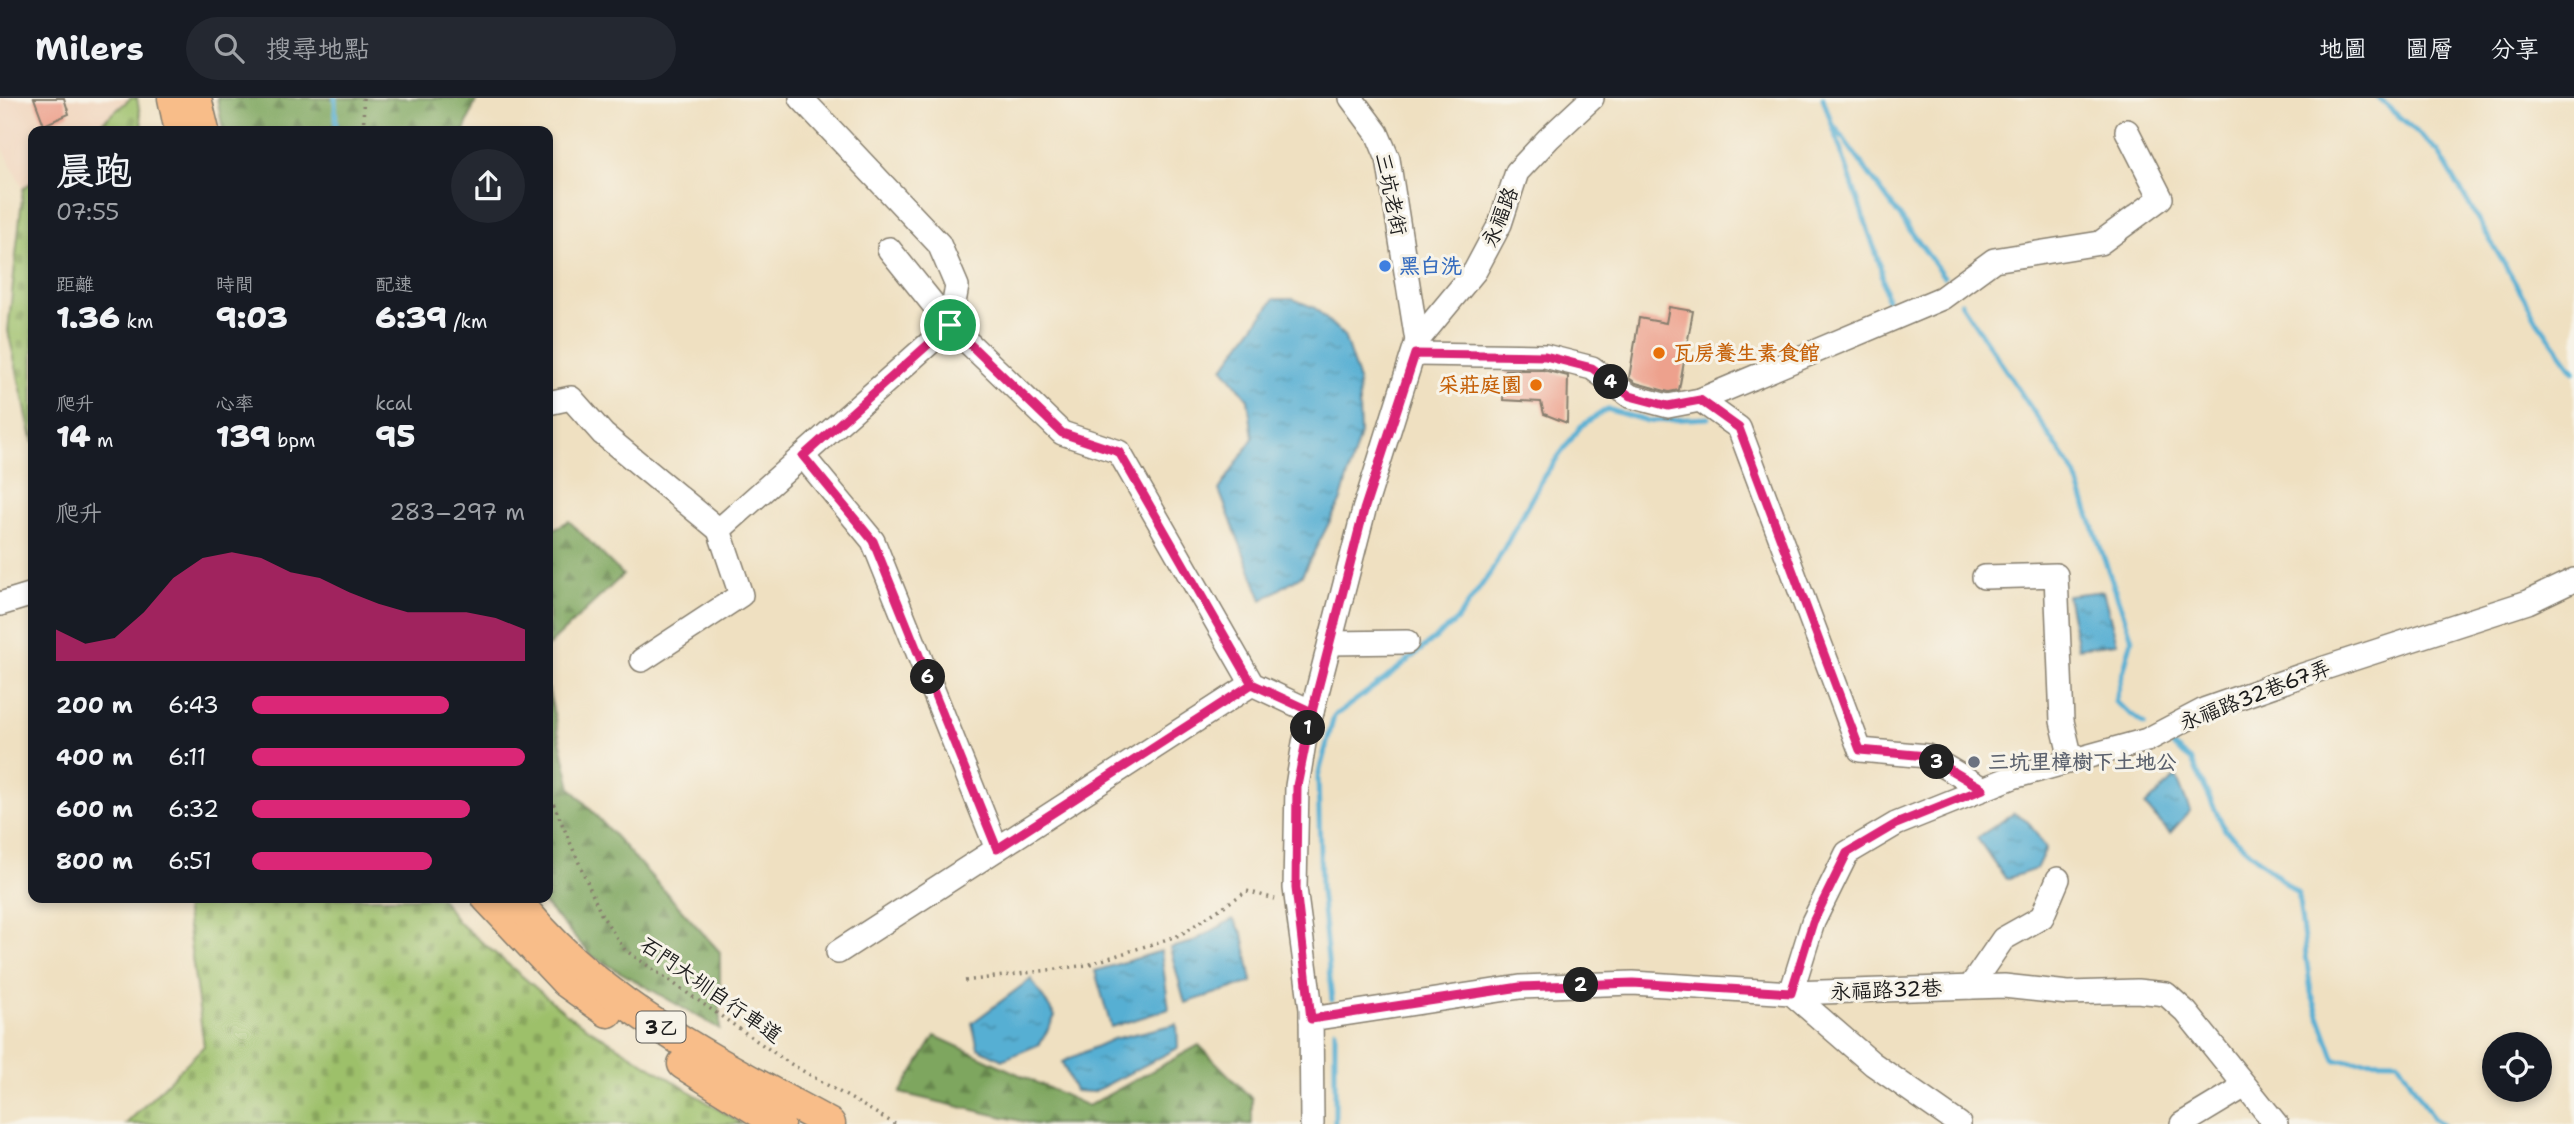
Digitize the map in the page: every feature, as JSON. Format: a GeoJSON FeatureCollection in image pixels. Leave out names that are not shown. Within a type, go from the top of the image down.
{"type":"FeatureCollection","features":[{"type":"Feature","properties":{"kind":"main road"},"geometry":{"type":"LineString","coordinates":[[173,98],[179,126]]}},
{"type":"Feature","properties":{"kind":"main road"},"geometry":{"type":"LineString","coordinates":[[196,98],[203,126]]}},
{"type":"Feature","properties":{"kind":"main road","name":"3乙"},"geometry":{"type":"LineString","coordinates":[[492,903],[566,982],[660,1050],[779,1124]]}},
{"type":"Feature","properties":{"kind":"main road","name":"3乙"},"geometry":{"type":"LineString","coordinates":[[519,903],[531,919],[611,994],[710,1057],[830,1124]]}},
{"type":"Feature","properties":{"kind":"street"},"geometry":{"type":"LineString","coordinates":[[719,530],[950,325],[957,286],[939,244],[802,98]]}},
{"type":"Feature","properties":{"kind":"street","name":"三坑老街"},"geometry":{"type":"LineString","coordinates":[[1351,98],[1377,133],[1388,159],[1416,347]]}},
{"type":"Feature","properties":{"kind":"street","name":"永福路"},"geometry":{"type":"LineString","coordinates":[[1312,1124],[1311,1019],[1298,905],[1297,786],[1312,712],[1364,510],[1416,347],[1475,271],[1500,224],[1517,172],[1592,98]]}},
{"type":"Feature","properties":{"kind":"street"},"geometry":{"type":"LineString","coordinates":[[1416,347],[1545,356],[1592,368],[1630,396],[1668,406],[1700,400],[1942,298],[1994,260],[2100,243],[2161,198],[2127,131]]}},
{"type":"Feature","properties":{"kind":"street"},"geometry":{"type":"LineString","coordinates":[[889,249],[950,325],[1062,433],[1119,452],[1252,684],[1312,712]]}},
{"type":"Feature","properties":{"kind":"street"},"geometry":{"type":"LineString","coordinates":[[553,402],[571,398],[603,434],[719,530],[741,596],[642,660]]}},
{"type":"Feature","properties":{"kind":"street"},"geometry":{"type":"LineString","coordinates":[[1700,400],[1739,428],[1860,750],[1927,756],[1983,789]]}},
{"type":"Feature","properties":{"kind":"street"},"geometry":{"type":"LineString","coordinates":[[803,456],[873,541],[997,849]]}},
{"type":"Feature","properties":{"kind":"street"},"geometry":{"type":"LineString","coordinates":[[1984,577],[2056,575],[2062,721],[2071,759]]}},
{"type":"Feature","properties":{"kind":"street","name":"永福路32巷67弄"},"geometry":{"type":"LineString","coordinates":[[1791,993],[1813,922],[1847,853],[1896,824],[1983,789],[2071,759],[2147,740],[2206,709],[2528,601],[2574,580]]}},
{"type":"Feature","properties":{"kind":"street"},"geometry":{"type":"LineString","coordinates":[[0,604],[28,596]]}},
{"type":"Feature","properties":{"kind":"street"},"geometry":{"type":"LineString","coordinates":[[1330,643],[1407,642]]}},
{"type":"Feature","properties":{"kind":"street"},"geometry":{"type":"LineString","coordinates":[[838,952],[1252,684]]}},
{"type":"Feature","properties":{"kind":"street"},"geometry":{"type":"LineString","coordinates":[[1970,987],[2003,939],[2042,917],[2058,879]]}},
{"type":"Feature","properties":{"kind":"street","name":"永福路32巷"},"geometry":{"type":"LineString","coordinates":[[1311,1019],[1520,987],[1633,983],[1791,993],[2004,986],[2068,993],[2137,990],[2166,994],[2186,1012],[2276,1124]]}},
{"type":"Feature","properties":{"kind":"street"},"geometry":{"type":"LineString","coordinates":[[1791,993],[1872,1064],[1959,1124]]}},
{"type":"Feature","properties":{"kind":"street"},"geometry":{"type":"LineString","coordinates":[[2182,1124],[2245,1086]]}},
{"type":"Feature","properties":{"kind":"path"},"geometry":{"type":"LineString","coordinates":[[363,98],[364,126]]}},
{"type":"Feature","properties":{"kind":"path","name":"石門大圳自行車道"},"geometry":{"type":"LineString","coordinates":[[553,803],[601,914],[625,950],[789,1063],[895,1124]]}},
{"type":"Feature","properties":{"kind":"path"},"geometry":{"type":"LineString","coordinates":[[965,981],[1087,965],[1180,935],[1247,891],[1298,905]]}},
{"type":"Feature","properties":{"kind":"shaded area"},"geometry":{"type":"Polygon","coordinates":[[[0,98],[131,98],[98,126],[28,126],[28,185],[23,189],[0,142],[0,98]]]}},
{"type":"Feature","properties":{"kind":"green space"},"geometry":{"type":"Polygon","coordinates":[[[131,98],[137,98],[142,126],[98,126],[131,98]]]}},
{"type":"Feature","properties":{"kind":"green space"},"geometry":{"type":"Polygon","coordinates":[[[217,98],[477,98],[466,126],[222,126],[217,98]]]}},
{"type":"Feature","properties":{"kind":"green space"},"geometry":{"type":"Polygon","coordinates":[[[28,185],[28,421],[8,331],[23,189],[28,185]]]}},
{"type":"Feature","properties":{"kind":"green space"},"geometry":{"type":"Polygon","coordinates":[[[569,521],[623,575],[553,641],[553,529],[569,521]]]}},
{"type":"Feature","properties":{"kind":"green space"},"geometry":{"type":"Polygon","coordinates":[[[553,710],[571,788],[720,952],[720,1029],[592,956],[544,903],[553,903],[553,710]]]}},
{"type":"Feature","properties":{"kind":"green space"},"geometry":{"type":"Polygon","coordinates":[[[185,903],[444,903],[457,921],[569,1016],[742,1124],[126,1124],[204,1046],[185,903]]]}},
{"type":"Feature","properties":{"kind":"green space"},"geometry":{"type":"Polygon","coordinates":[[[935,1036],[1088,1106],[1199,1045],[1252,1099],[1252,1124],[1034,1124],[900,1093],[935,1036]]]}},
{"type":"Feature","properties":{"kind":"water"},"geometry":{"type":"Polygon","coordinates":[[[1274,299],[1293,299],[1315,308],[1344,336],[1358,378],[1360,434],[1341,500],[1302,575],[1262,600],[1219,490],[1253,438],[1248,399],[1223,368],[1274,299]]]}},
{"type":"Feature","properties":{"kind":"water"},"geometry":{"type":"Polygon","coordinates":[[[2103,591],[2117,643],[2078,648],[2067,595],[2103,591]]]}},
{"type":"Feature","properties":{"kind":"water"},"geometry":{"type":"Polygon","coordinates":[[[2176,776],[2190,811],[2170,833],[2145,806],[2176,776]]]}},
{"type":"Feature","properties":{"kind":"water"},"geometry":{"type":"Polygon","coordinates":[[[2014,813],[2028,822],[2046,848],[2036,869],[2006,879],[1977,838],[2014,813]]]}},
{"type":"Feature","properties":{"kind":"water"},"geometry":{"type":"Polygon","coordinates":[[[1233,919],[1243,934],[1252,982],[1185,1003],[1170,948],[1190,943],[1233,919]]]}},
{"type":"Feature","properties":{"kind":"water"},"geometry":{"type":"Polygon","coordinates":[[[1161,951],[1169,1009],[1111,1027],[1095,971],[1161,951]]]}},
{"type":"Feature","properties":{"kind":"water"},"geometry":{"type":"Polygon","coordinates":[[[1031,979],[1055,1016],[1040,1044],[1002,1060],[978,1048],[972,1023],[1031,979]]]}},
{"type":"Feature","properties":{"kind":"water"},"geometry":{"type":"Polygon","coordinates":[[[1177,1024],[1178,1048],[1093,1092],[1075,1091],[1062,1062],[1113,1039],[1177,1024]]]}},
{"type":"Feature","properties":{"kind":"building"},"geometry":{"type":"Polygon","coordinates":[[[34,98],[64,98],[69,114],[44,125],[34,98]]]}},
{"type":"Feature","properties":{"kind":"building","name":"瓦房養生素食館"},"geometry":{"type":"Polygon","coordinates":[[[1669,307],[1693,311],[1679,390],[1669,392],[1636,383],[1629,378],[1639,318],[1666,323],[1669,307]]]}},
{"type":"Feature","properties":{"kind":"building","name":"采莊庭園"},"geometry":{"type":"Polygon","coordinates":[[[1505,370],[1543,370],[1568,376],[1567,423],[1544,414],[1541,402],[1503,400],[1505,370]]]}},
{"type":"Feature","properties":{"kind":"waterway"},"geometry":{"type":"LineString","coordinates":[[335,98],[336,126]]}},
{"type":"Feature","properties":{"kind":"waterway"},"geometry":{"type":"LineString","coordinates":[[1823,98],[1880,265],[1888,305],[1875,316]]}},
{"type":"Feature","properties":{"kind":"waterway"},"geometry":{"type":"LineString","coordinates":[[2378,98],[2438,151],[2538,322],[2574,371]]}},
{"type":"Feature","properties":{"kind":"waterway"},"geometry":{"type":"LineString","coordinates":[[1835,127],[1944,277]]}},
{"type":"Feature","properties":{"kind":"waterway"},"geometry":{"type":"LineString","coordinates":[[1961,303],[2075,474],[2132,639],[2115,702],[2144,724]]}},
{"type":"Feature","properties":{"kind":"waterway"},"geometry":{"type":"LineString","coordinates":[[1332,1000],[1321,890],[1318,777],[1334,716],[1385,679],[1456,621],[1491,572],[1544,476],[1581,426],[1607,409],[1647,421],[1708,418]]}},
{"type":"Feature","properties":{"kind":"waterway"},"geometry":{"type":"LineString","coordinates":[[2170,744],[2192,761],[2225,830],[2298,894],[2311,993],[2335,1060],[2398,1061],[2433,1118],[2442,1124]]}},
{"type":"Feature","properties":{"kind":"waterway"},"geometry":{"type":"LineString","coordinates":[[1335,1030],[1335,1124]]}},
{"type":"Feature","properties":{"kind":"place","name":"黑白洗"},"geometry":{"type":"Point","coordinates":[1385,266]}},
{"type":"Feature","properties":{"kind":"place","name":"瓦房養生素食館"},"geometry":{"type":"Point","coordinates":[1659,353]}},
{"type":"Feature","properties":{"kind":"place","name":"采莊庭園"},"geometry":{"type":"Point","coordinates":[1536,385]}},
{"type":"Feature","properties":{"kind":"place","name":"三坑里樟樹下土地公"},"geometry":{"type":"Point","coordinates":[1974,762]}},
{"type":"Feature","properties":{"kind":"route"},"geometry":{"type":"LineString","coordinates":[[950,325],[803,456],[873,541],[997,849],[1252,684],[1312,712],[1364,510],[1415,354],[1545,356],[1592,368],[1630,396],[1668,406],[1700,400],[1739,428],[1860,750],[1927,756],[1983,789],[1896,824],[1847,853],[1813,922],[1791,993],[1633,983],[1520,987],[1311,1019],[1296,888],[1297,786],[1312,712],[1252,684],[1119,452],[1062,433],[950,325]]}}]}
